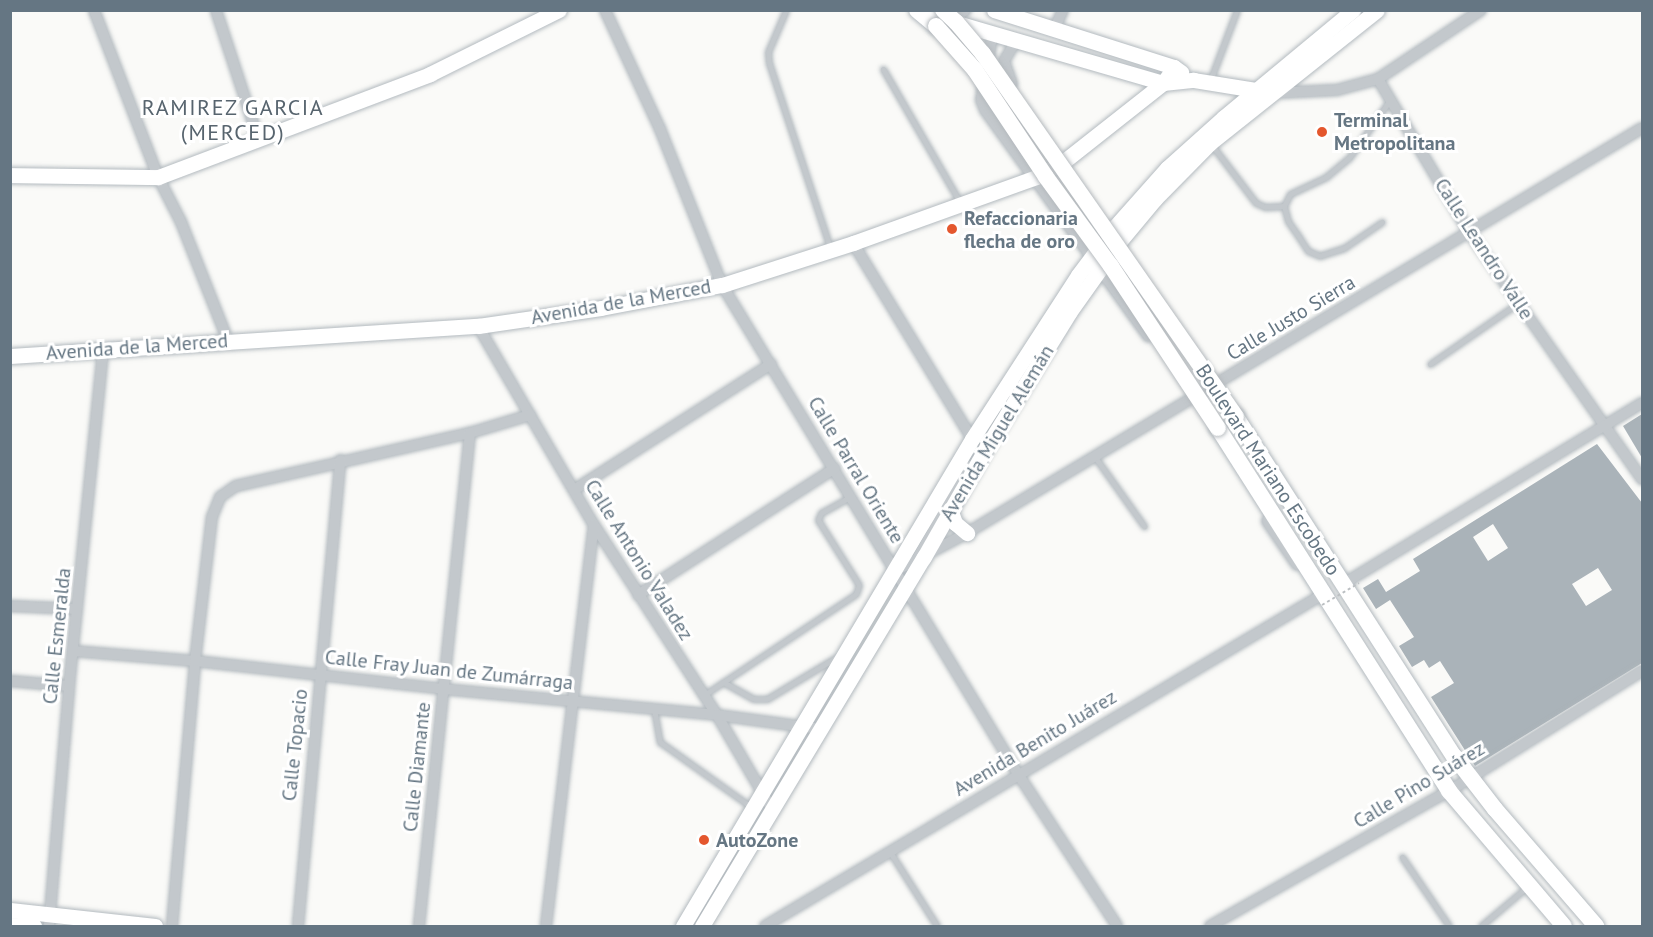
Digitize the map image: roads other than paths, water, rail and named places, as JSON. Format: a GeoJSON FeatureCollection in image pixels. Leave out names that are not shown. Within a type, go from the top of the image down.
{"type":"FeatureCollection","features":[{"type":"Feature","properties":{"kind":"main road","name":"Boulevard Mariano Escobedo"},"geometry":{"type":"LineString","coordinates":[[918,11],[956,22],[983,54],[1235,410],[1332,568],[1351,583],[1469,777],[1596,927]]}},
{"type":"Feature","properties":{"kind":"main road","name":"Boulevard Mariano Escobedo"},"geometry":{"type":"LineString","coordinates":[[940,18],[1046,177],[1111,266],[1324,600],[1449,790],[1564,927]]}},
{"type":"Feature","properties":{"kind":"street"},"geometry":{"type":"LineString","coordinates":[[94,10],[158,177],[181,222],[228,341]]}},
{"type":"Feature","properties":{"kind":"street"},"geometry":{"type":"LineString","coordinates":[[216,10],[258,138]]}},
{"type":"Feature","properties":{"kind":"street"},"geometry":{"type":"LineString","coordinates":[[10,175],[158,177],[430,74],[559,10]]}},
{"type":"Feature","properties":{"kind":"street","name":"Calle Parral Oriente"},"geometry":{"type":"LineString","coordinates":[[605,10],[660,129],[722,285],[835,468],[1018,774],[1117,927]]}},
{"type":"Feature","properties":{"kind":"street"},"geometry":{"type":"LineString","coordinates":[[918,11],[948,16],[966,10]]}},
{"type":"Feature","properties":{"kind":"street"},"geometry":{"type":"LineString","coordinates":[[994,10],[1174,67],[1194,80]]}},
{"type":"Feature","properties":{"kind":"street"},"geometry":{"type":"LineString","coordinates":[[1054,30],[1063,10]]}},
{"type":"Feature","properties":{"kind":"street","name":"Avenida Miguel Alemán"},"geometry":{"type":"LineString","coordinates":[[1116,235],[1210,143],[1353,10]]}},
{"type":"Feature","properties":{"kind":"street","name":"Avenida Miguel Alemán"},"geometry":{"type":"LineString","coordinates":[[683,927],[847,651],[917,560],[950,509],[1096,263],[1116,235],[1167,168],[1377,10]]}},
{"type":"Feature","properties":{"kind":"street"},"geometry":{"type":"LineString","coordinates":[[918,11],[1163,82],[1194,80],[1266,92],[1337,90],[1378,79],[1481,10]]}},
{"type":"Feature","properties":{"kind":"street"},"geometry":{"type":"LineString","coordinates":[[992,34],[982,104],[1036,177],[1191,399],[1212,423]]}},
{"type":"Feature","properties":{"kind":"street"},"geometry":{"type":"LineString","coordinates":[[1016,41],[1005,56],[1007,76],[1064,162],[1219,383],[1235,410]]}},
{"type":"Feature","properties":{"kind":"street","name":"Avenida de la Merced"},"geometry":{"type":"LineString","coordinates":[[10,356],[478,326],[601,308],[722,285],[853,243],[1036,177],[1064,162],[1163,82],[1174,67]]}},
{"type":"Feature","properties":{"kind":"street","name":"Calle Leandro Valle"},"geometry":{"type":"LineString","coordinates":[[1378,79],[1469,232],[1642,479]]}},
{"type":"Feature","properties":{"kind":"street","name":"Calle Justo Sierra"},"geometry":{"type":"LineString","coordinates":[[917,560],[1095,457],[1642,128]]}},
{"type":"Feature","properties":{"kind":"street"},"geometry":{"type":"LineString","coordinates":[[853,243],[972,439]]}},
{"type":"Feature","properties":{"kind":"street","name":"Avenida Miguel Alemán"},"geometry":{"type":"LineString","coordinates":[[702,927],[773,812],[820,729],[972,439],[1056,308],[1096,263]]}},
{"type":"Feature","properties":{"kind":"street","name":"Calle Antonio Valadez"},"geometry":{"type":"LineString","coordinates":[[478,326],[594,525],[717,715],[773,812]]}},
{"type":"Feature","properties":{"kind":"street","name":"Calle Esmeralda"},"geometry":{"type":"LineString","coordinates":[[49,920],[69,686],[103,349]]}},
{"type":"Feature","properties":{"kind":"street"},"geometry":{"type":"LineString","coordinates":[[574,490],[771,364]]}},
{"type":"Feature","properties":{"kind":"street"},"geometry":{"type":"LineString","coordinates":[[1212,423],[1216,404],[1227,401],[1235,410]]}},
{"type":"Feature","properties":{"kind":"street"},"geometry":{"type":"LineString","coordinates":[[1351,583],[1642,403]]}},
{"type":"Feature","properties":{"kind":"street"},"geometry":{"type":"LineString","coordinates":[[172,927],[195,661],[212,517],[220,497],[236,486],[340,460],[470,433],[530,415]]}},
{"type":"Feature","properties":{"kind":"street","name":"Calle Diamante"},"geometry":{"type":"LineString","coordinates":[[419,927],[470,433]]}},
{"type":"Feature","properties":{"kind":"street","name":"Calle Topacio"},"geometry":{"type":"LineString","coordinates":[[298,927],[340,460]]}},
{"type":"Feature","properties":{"kind":"street"},"geometry":{"type":"LineString","coordinates":[[638,595],[835,468]]}},
{"type":"Feature","properties":{"kind":"street"},"geometry":{"type":"LineString","coordinates":[[950,509],[955,523],[967,533]]}},
{"type":"Feature","properties":{"kind":"street"},"geometry":{"type":"LineString","coordinates":[[546,927],[575,701],[594,525]]}},
{"type":"Feature","properties":{"kind":"street","name":"Avenida Benito Juárez"},"geometry":{"type":"LineString","coordinates":[[765,927],[1018,774],[1324,600]]}},
{"type":"Feature","properties":{"kind":"street"},"geometry":{"type":"LineString","coordinates":[[10,606],[77,609]]}},
{"type":"Feature","properties":{"kind":"street","name":"Calle Fray Juan de Zumárraga"},"geometry":{"type":"LineString","coordinates":[[73,651],[195,661],[443,689],[717,715],[820,729]]}},
{"type":"Feature","properties":{"kind":"street","name":"Calle Pino Suárez"},"geometry":{"type":"LineString","coordinates":[[1210,927],[1449,790],[1642,671]]}},
{"type":"Feature","properties":{"kind":"street"},"geometry":{"type":"LineString","coordinates":[[10,681],[69,686]]}},
{"type":"Feature","properties":{"kind":"street"},"geometry":{"type":"LineString","coordinates":[[10,910],[49,920],[155,927]]}},
{"type":"Feature","properties":{"kind":"street"},"geometry":{"type":"LineString","coordinates":[[10,925],[34,927]]}},
{"type":"Feature","properties":{"kind":"lane"},"geometry":{"type":"LineString","coordinates":[[786,10],[768,52],[769,63],[831,250]]}},
{"type":"Feature","properties":{"kind":"lane"},"geometry":{"type":"LineString","coordinates":[[1210,83],[1237,10]]}},
{"type":"Feature","properties":{"kind":"lane"},"geometry":{"type":"LineString","coordinates":[[1266,92],[1365,10]]}},
{"type":"Feature","properties":{"kind":"lane"},"geometry":{"type":"LineString","coordinates":[[883,69],[962,205]]}},
{"type":"Feature","properties":{"kind":"lane"},"geometry":{"type":"LineString","coordinates":[[1382,222],[1344,248],[1320,256],[1308,250],[1288,221],[1284,206],[1290,194],[1326,177],[1349,158],[1390,100]]}},
{"type":"Feature","properties":{"kind":"lane"},"geometry":{"type":"LineString","coordinates":[[1210,143],[1256,203],[1265,207],[1284,206]]}},
{"type":"Feature","properties":{"kind":"lane"},"geometry":{"type":"LineString","coordinates":[[917,560],[1022,374],[1096,263]]}},
{"type":"Feature","properties":{"kind":"lane"},"geometry":{"type":"LineString","coordinates":[[1430,364],[1518,303]]}},
{"type":"Feature","properties":{"kind":"lane"},"geometry":{"type":"LineString","coordinates":[[1095,457],[1144,526]]}},
{"type":"Feature","properties":{"kind":"lane"},"geometry":{"type":"LineString","coordinates":[[704,695],[856,594],[860,585],[818,520],[821,513],[851,496]]}},
{"type":"Feature","properties":{"kind":"lane"},"geometry":{"type":"LineString","coordinates":[[723,682],[754,699],[767,699],[847,651]]}},
{"type":"Feature","properties":{"kind":"lane"},"geometry":{"type":"LineString","coordinates":[[654,709],[660,742],[754,809]]}},
{"type":"Feature","properties":{"kind":"lane"},"geometry":{"type":"LineString","coordinates":[[890,851],[937,927]]}},
{"type":"Feature","properties":{"kind":"lane"},"geometry":{"type":"LineString","coordinates":[[1402,857],[1449,927]]}},
{"type":"Feature","properties":{"kind":"lane"},"geometry":{"type":"LineString","coordinates":[[1481,927],[1529,885]]}},
{"type":"Feature","properties":{"kind":"place","name":"Terminal Metropolitana"},"geometry":{"type":"Point","coordinates":[1322,132]}},
{"type":"Feature","properties":{"kind":"place","name":"Refaccionaria flecha de oro"},"geometry":{"type":"Point","coordinates":[952,229]}},
{"type":"Feature","properties":{"kind":"place","name":"AutoZone"},"geometry":{"type":"Point","coordinates":[704,840]}},
{"type":"Feature","properties":{"kind":"district","name":"RAMIREZ GARCIA (MERCED)"},"geometry":{"type":"Point","coordinates":[233,120]}}]}
